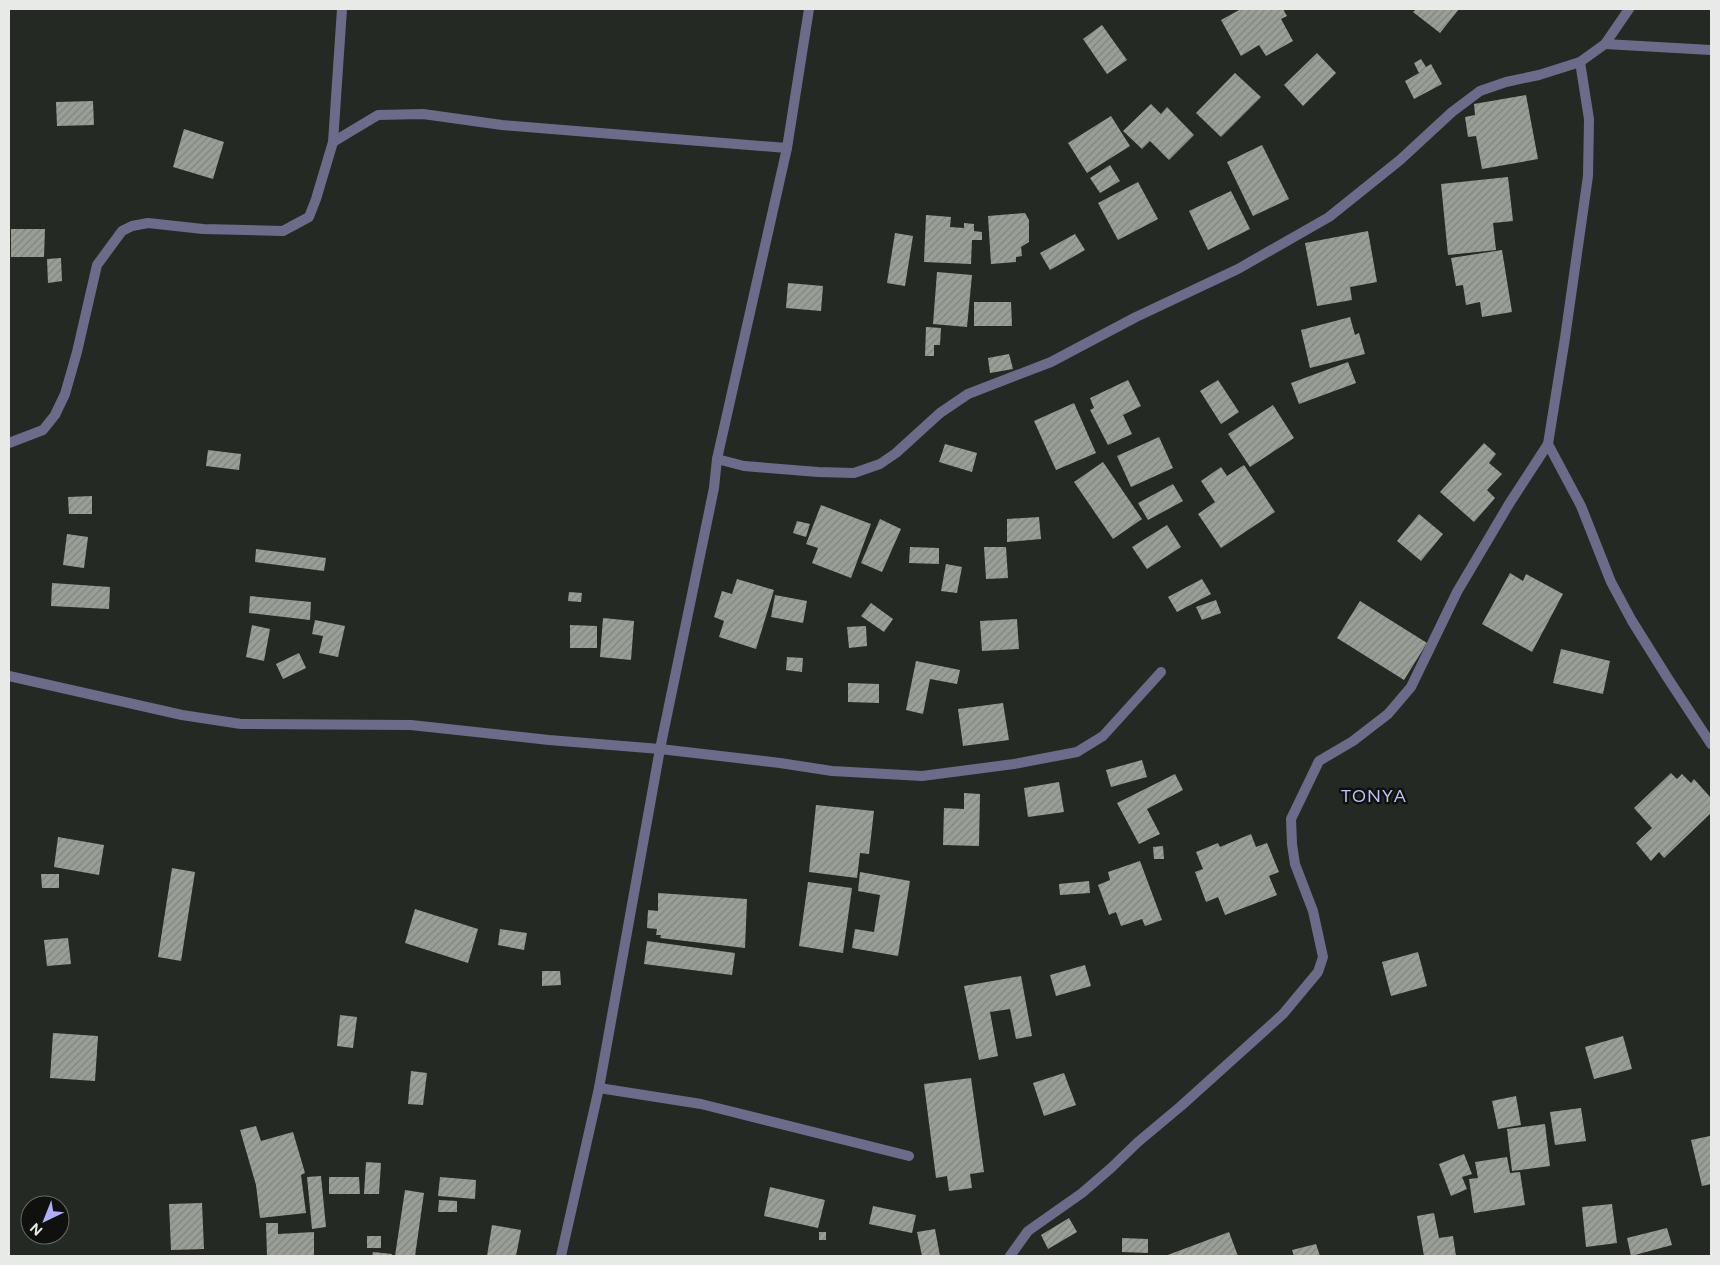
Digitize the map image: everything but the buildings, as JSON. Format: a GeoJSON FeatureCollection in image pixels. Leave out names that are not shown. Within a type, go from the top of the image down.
{"type":"FeatureCollection","features":[{"type":"Feature","properties":{"kind":"street"},"geometry":{"type":"LineString","coordinates":[[9,443],[43,430],[55,415],[65,394],[77,352],[97,265],[122,231],[132,226],[148,224],[203,229],[283,231],[309,217],[334,142],[342,9]]}},
{"type":"Feature","properties":{"kind":"street"},"geometry":{"type":"LineString","coordinates":[[561,1256],[599,1088],[660,749],[714,488],[717,459],[787,148],[809,9]]}},
{"type":"Feature","properties":{"kind":"street"},"geometry":{"type":"LineString","coordinates":[[717,459],[744,466],[818,472],[854,473],[880,464],[896,453],[940,413],[968,394],[1051,362],[1136,317],[1238,269],[1329,217],[1400,160],[1452,112],[1480,91],[1580,62],[1605,44],[1629,9]]}},
{"type":"Feature","properties":{"kind":"street"},"geometry":{"type":"LineString","coordinates":[[1605,44],[1711,50]]}},
{"type":"Feature","properties":{"kind":"street"},"geometry":{"type":"LineString","coordinates":[[1010,1256],[1028,1231],[1082,1193],[1283,1014],[1318,972],[1323,957],[1313,911],[1295,864],[1291,819],[1320,761],[1388,714],[1411,687],[1458,592],[1509,504],[1548,444],[1588,176],[1589,119],[1580,62]]}},
{"type":"Feature","properties":{"kind":"street"},"geometry":{"type":"LineString","coordinates":[[334,142],[378,116],[423,114],[502,126],[787,148]]}},
{"type":"Feature","properties":{"kind":"street"},"geometry":{"type":"LineString","coordinates":[[1548,444],[1581,506],[1611,582],[1667,677],[1711,744]]}},
{"type":"Feature","properties":{"kind":"street"},"geometry":{"type":"LineString","coordinates":[[9,676],[182,715],[241,724],[411,725],[549,740],[660,749],[780,763],[832,772],[922,776],[1014,764],[1077,752],[1103,736],[1161,672]]}},
{"type":"Feature","properties":{"kind":"street"},"geometry":{"type":"LineString","coordinates":[[599,1088],[700,1104],[909,1156]]}},
{"type":"Feature","properties":{"kind":"district","name":"TONYA"},"geometry":{"type":"Point","coordinates":[1374,796]}}]}
